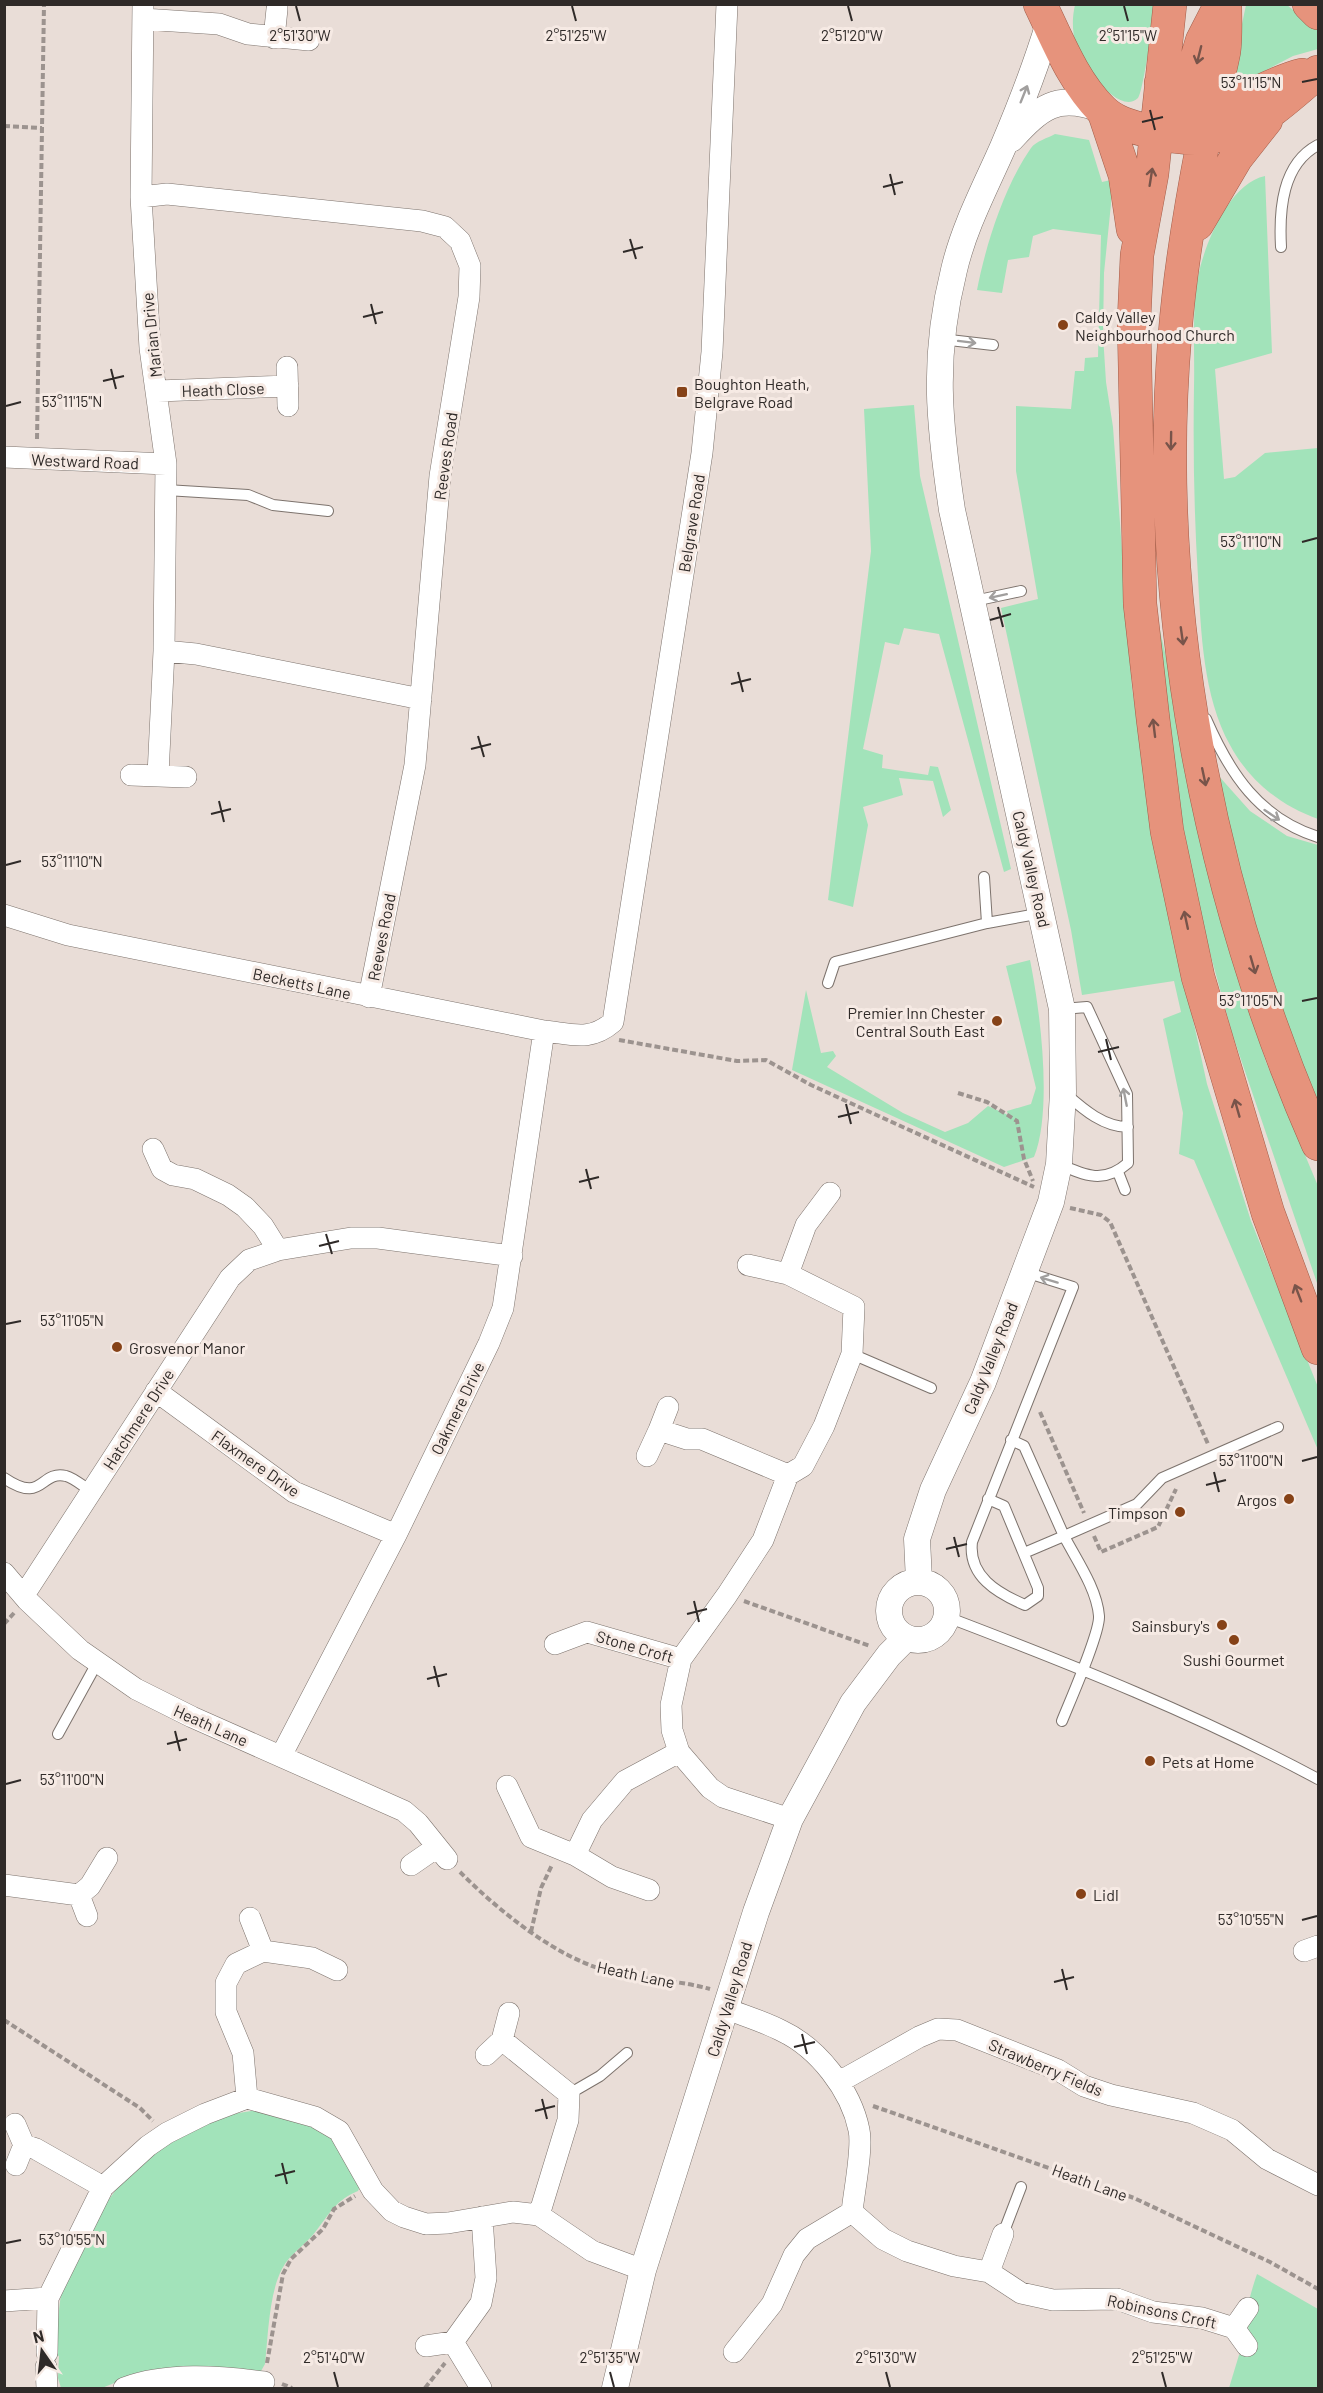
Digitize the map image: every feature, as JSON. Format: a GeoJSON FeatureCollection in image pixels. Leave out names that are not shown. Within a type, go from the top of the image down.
{"type":"FeatureCollection","features":[{"type":"Feature","properties":{"kind":"highway"},"geometry":{"type":"LineString","coordinates":[[1170,4],[1152,174],[1137,255],[1134,352],[1140,604],[1167,831],[1198,977],[1268,1213],[1318,1348]]}},
{"type":"Feature","properties":{"kind":"highway"},"geometry":{"type":"LineString","coordinates":[[1191,4],[1186,20],[1162,70],[1172,103],[1232,133],[1271,113]]}},
{"type":"Feature","properties":{"kind":"highway"},"geometry":{"type":"LineString","coordinates":[[1221,4],[1202,40],[1199,118],[1175,330],[1171,457],[1172,535],[1188,678],[1200,759],[1218,845],[1263,1001],[1318,1144]]}},
{"type":"Feature","properties":{"kind":"highway"},"geometry":{"type":"LineString","coordinates":[[1199,118],[1224,48],[1226,4]]}},
{"type":"Feature","properties":{"kind":"highway"},"geometry":{"type":"LineString","coordinates":[[1309,4],[1318,13]]}},
{"type":"Feature","properties":{"kind":"highway"},"geometry":{"type":"LineString","coordinates":[[1047,11],[1071,69],[1103,111],[1121,124],[1156,133],[1177,137],[1199,118],[1295,77],[1318,72]]}},
{"type":"Feature","properties":{"kind":"highway"},"geometry":{"type":"LineString","coordinates":[[1186,245],[1236,158],[1271,113],[1318,72]]}},
{"type":"Feature","properties":{"kind":"highway"},"geometry":{"type":"LineString","coordinates":[[1103,111],[1125,175],[1137,255]]}},
{"type":"Feature","properties":{"kind":"street","name":"Belgrave Road"},"geometry":{"type":"LineString","coordinates":[[602,1032],[613,1022],[617,1007],[702,453],[712,352],[727,4]]}},
{"type":"Feature","properties":{"kind":"street"},"geometry":{"type":"LineString","coordinates":[[274,38],[277,9]]}},
{"type":"Feature","properties":{"kind":"street","name":"Caldy Valley Road"},"geometry":{"type":"LineString","coordinates":[[919,1581],[917,1539],[933,1490],[982,1382],[1024,1272],[1043,1194],[1059,1164],[1063,1092],[1062,1009],[974,601],[952,510],[942,443],[938,386],[940,339],[954,269],[976,205],[1002,148],[1047,11]]}},
{"type":"Feature","properties":{"kind":"street","name":"Marian Drive"},"geometry":{"type":"LineString","coordinates":[[158,776],[164,651],[166,464],[158,391],[150,348],[141,197],[143,12],[219,24],[248,34],[309,40]]}},
{"type":"Feature","properties":{"kind":"street","name":"Caldy Valley Road"},"geometry":{"type":"LineString","coordinates":[[1002,148],[1041,110],[1056,103],[1073,101],[1103,111]]}},
{"type":"Feature","properties":{"kind":"street","name":"Reeves Road"},"geometry":{"type":"LineString","coordinates":[[141,197],[167,194],[422,220],[445,227],[460,241],[470,266],[469,297],[440,476],[415,765],[369,997]]}},
{"type":"Feature","properties":{"kind":"street","name":"Heath Close"},"geometry":{"type":"LineString","coordinates":[[158,391],[288,386]]}},
{"type":"Feature","properties":{"kind":"street","name":"Westward Road"},"geometry":{"type":"LineString","coordinates":[[4,457],[166,464]]}},
{"type":"Feature","properties":{"kind":"street"},"geometry":{"type":"LineString","coordinates":[[164,651],[196,654],[421,699]]}},
{"type":"Feature","properties":{"kind":"street"},"geometry":{"type":"LineString","coordinates":[[132,775],[186,777]]}},
{"type":"Feature","properties":{"kind":"street","name":"Becketts Lane"},"geometry":{"type":"LineString","coordinates":[[4,915],[68,936],[369,997],[544,1031],[589,1036],[602,1032]]}},
{"type":"Feature","properties":{"kind":"street","name":"Oakmere Drive"},"geometry":{"type":"LineString","coordinates":[[281,1756],[396,1535],[489,1342],[502,1308],[512,1256],[544,1031]]}},
{"type":"Feature","properties":{"kind":"street"},"geometry":{"type":"LineString","coordinates":[[158,1169],[173,1175],[195,1179],[228,1195],[245,1207],[263,1226],[278,1250]]}},
{"type":"Feature","properties":{"kind":"street"},"geometry":{"type":"LineString","coordinates":[[788,1274],[806,1225],[830,1193]]}},
{"type":"Feature","properties":{"kind":"street","name":"Hatchmere Drive"},"geometry":{"type":"LineString","coordinates":[[24,1595],[230,1278],[249,1260],[278,1250],[339,1240],[378,1238],[512,1256]]}},
{"type":"Feature","properties":{"kind":"street"},"geometry":{"type":"LineString","coordinates":[[748,1265],[788,1274],[854,1307],[852,1354],[824,1426],[803,1466],[788,1475],[763,1540],[728,1595],[681,1659],[671,1705],[672,1730],[679,1752],[710,1788],[723,1797],[790,1819]]}},
{"type":"Feature","properties":{"kind":"street","name":"Flaxmere Drive"},"geometry":{"type":"LineString","coordinates":[[156,1391],[294,1492],[396,1535]]}},
{"type":"Feature","properties":{"kind":"street"},"geometry":{"type":"LineString","coordinates":[[647,1456],[668,1407]]}},
{"type":"Feature","properties":{"kind":"street"},"geometry":{"type":"LineString","coordinates":[[659,1430],[687,1439],[702,1439],[788,1475]]}},
{"type":"Feature","properties":{"kind":"street","name":"Heath Lane"},"geometry":{"type":"LineString","coordinates":[[4,1573],[80,1650],[136,1689],[404,1811],[442,1853]]}},
{"type":"Feature","properties":{"kind":"street"},"geometry":{"type":"LineString","coordinates":[[919,1581],[935,1587],[946,1600],[947,1617],[941,1629],[931,1637],[898,1646],[889,1604],[895,1592],[906,1584],[919,1581]]}},
{"type":"Feature","properties":{"kind":"street","name":"Stone Croft"},"geometry":{"type":"LineString","coordinates":[[555,1644],[586,1632],[681,1659]]}},
{"type":"Feature","properties":{"kind":"street","name":"Caldy Valley Road"},"geometry":{"type":"LineString","coordinates":[[615,2388],[643,2270],[756,1912],[790,1819],[853,1703],[898,1646]]}},
{"type":"Feature","properties":{"kind":"street"},"geometry":{"type":"LineString","coordinates":[[575,1855],[592,1820],[625,1781],[679,1752]]}},
{"type":"Feature","properties":{"kind":"street"},"geometry":{"type":"LineString","coordinates":[[507,1786],[531,1837],[575,1855],[612,1877],[650,1890]]}},
{"type":"Feature","properties":{"kind":"street"},"geometry":{"type":"LineString","coordinates":[[411,1864],[442,1853]]}},
{"type":"Feature","properties":{"kind":"street"},"geometry":{"type":"LineString","coordinates":[[4,1885],[79,1895],[90,1886],[107,1858]]}},
{"type":"Feature","properties":{"kind":"street"},"geometry":{"type":"LineString","coordinates":[[79,1895],[87,1916]]}},
{"type":"Feature","properties":{"kind":"street"},"geometry":{"type":"LineString","coordinates":[[250,1918],[263,1951]]}},
{"type":"Feature","properties":{"kind":"street"},"geometry":{"type":"LineString","coordinates":[[247,2097],[243,2054],[226,2012],[226,1983],[236,1964],[263,1951],[312,1958],[337,1970]]}},
{"type":"Feature","properties":{"kind":"street"},"geometry":{"type":"LineString","coordinates":[[729,2002],[784,2031],[813,2052],[839,2082],[860,2131],[852,2212],[807,2239],[794,2255],[772,2304],[734,2352]]}},
{"type":"Feature","properties":{"kind":"street"},"geometry":{"type":"LineString","coordinates":[[486,2055],[502,2040],[509,2013]]}},
{"type":"Feature","properties":{"kind":"street","name":"Strawberry Fields"},"geometry":{"type":"LineString","coordinates":[[839,2082],[919,2037],[938,2029],[957,2030],[1058,2070],[1084,2086],[1111,2095],[1193,2113],[1232,2130],[1267,2159],[1318,2185]]}},
{"type":"Feature","properties":{"kind":"street"},"geometry":{"type":"LineString","coordinates":[[502,2040],[569,2094],[568,2120],[539,2215]]}},
{"type":"Feature","properties":{"kind":"street"},"geometry":{"type":"LineString","coordinates":[[47,2388],[48,2298],[104,2187],[148,2146],[167,2133],[247,2097],[307,2114],[339,2131],[373,2192],[392,2211],[426,2224],[448,2223],[513,2212],[539,2215],[592,2251],[643,2270]]}},
{"type":"Feature","properties":{"kind":"street"},"geometry":{"type":"LineString","coordinates":[[15,2124],[24,2145],[16,2165]]}},
{"type":"Feature","properties":{"kind":"street"},"geometry":{"type":"LineString","coordinates":[[24,2145],[36,2149],[104,2187]]}},
{"type":"Feature","properties":{"kind":"street","name":"Robinsons Croft"},"geometry":{"type":"LineString","coordinates":[[852,2212],[883,2239],[907,2251],[954,2266],[989,2272],[1022,2293],[1053,2300],[1117,2299],[1153,2312],[1202,2318],[1234,2328],[1247,2346]]}},
{"type":"Feature","properties":{"kind":"street"},"geometry":{"type":"LineString","coordinates":[[455,2346],[482,2303],[486,2278],[482,2217]]}},
{"type":"Feature","properties":{"kind":"street"},"geometry":{"type":"LineString","coordinates":[[989,2272],[1003,2234]]}},
{"type":"Feature","properties":{"kind":"street"},"geometry":{"type":"LineString","coordinates":[[4,2301],[48,2298]]}},
{"type":"Feature","properties":{"kind":"street","name":"Robinsons Croft"},"geometry":{"type":"LineString","coordinates":[[1234,2328],[1248,2308]]}},
{"type":"Feature","properties":{"kind":"street"},"geometry":{"type":"LineString","coordinates":[[426,2346],[455,2346]]}},
{"type":"Feature","properties":{"kind":"street"},"geometry":{"type":"LineString","coordinates":[[455,2346],[481,2388]]}},
{"type":"Feature","properties":{"kind":"street"},"geometry":{"type":"LineString","coordinates":[[124,2388],[139,2383],[191,2377],[239,2384],[264,2382]]}},
{"type":"Feature","properties":{"kind":"lane"},"geometry":{"type":"LineString","coordinates":[[1281,246],[1279,217],[1287,182],[1292,170],[1311,149],[1318,145]]}},
{"type":"Feature","properties":{"kind":"lane"},"geometry":{"type":"LineString","coordinates":[[940,339],[993,345]]}},
{"type":"Feature","properties":{"kind":"lane"},"geometry":{"type":"LineString","coordinates":[[166,490],[248,495],[273,505],[328,511]]}},
{"type":"Feature","properties":{"kind":"lane"},"geometry":{"type":"LineString","coordinates":[[974,601],[1021,591]]}},
{"type":"Feature","properties":{"kind":"lane"},"geometry":{"type":"LineString","coordinates":[[1188,678],[1222,757],[1265,811],[1294,829],[1318,837]]}},
{"type":"Feature","properties":{"kind":"lane"},"geometry":{"type":"LineString","coordinates":[[984,877],[987,923]]}},
{"type":"Feature","properties":{"kind":"lane"},"geometry":{"type":"LineString","coordinates":[[828,983],[835,962],[987,923],[1042,913]]}},
{"type":"Feature","properties":{"kind":"lane"},"geometry":{"type":"LineString","coordinates":[[1059,1164],[1090,1178],[1118,1172],[1128,1163],[1127,1094],[1087,1007],[1062,1009]]}},
{"type":"Feature","properties":{"kind":"lane"},"geometry":{"type":"LineString","coordinates":[[1063,1092],[1097,1118],[1115,1127],[1128,1127]]}},
{"type":"Feature","properties":{"kind":"lane"},"geometry":{"type":"LineString","coordinates":[[1118,1172],[1125,1190]]}},
{"type":"Feature","properties":{"kind":"lane"},"geometry":{"type":"LineString","coordinates":[[988,1499],[1004,1506],[1038,1588],[1038,1596],[1025,1605],[1002,1595],[984,1581],[971,1552],[972,1542],[988,1499],[1073,1287],[1024,1272]]}},
{"type":"Feature","properties":{"kind":"lane"},"geometry":{"type":"LineString","coordinates":[[852,1354],[932,1388]]}},
{"type":"Feature","properties":{"kind":"lane"},"geometry":{"type":"LineString","coordinates":[[1024,1553],[1137,1504],[1162,1478],[1278,1427]]}},
{"type":"Feature","properties":{"kind":"lane"},"geometry":{"type":"LineString","coordinates":[[1011,1440],[1024,1446],[1091,1591],[1099,1615],[1095,1634],[1062,1721]]}},
{"type":"Feature","properties":{"kind":"lane"},"geometry":{"type":"LineString","coordinates":[[4,1478],[21,1489],[37,1488],[51,1478],[66,1476],[91,1491]]}},
{"type":"Feature","properties":{"kind":"lane"},"geometry":{"type":"LineString","coordinates":[[947,1617],[1082,1668],[1255,1745],[1318,1779]]}},
{"type":"Feature","properties":{"kind":"lane"},"geometry":{"type":"LineString","coordinates":[[58,1734],[98,1663]]}},
{"type":"Feature","properties":{"kind":"lane"},"geometry":{"type":"LineString","coordinates":[[569,2094],[600,2076],[627,2053]]}},
{"type":"Feature","properties":{"kind":"lane"},"geometry":{"type":"LineString","coordinates":[[1003,2234],[1021,2187]]}},
{"type":"Feature","properties":{"kind":"path"},"geometry":{"type":"LineString","coordinates":[[37,459],[44,4]]}},
{"type":"Feature","properties":{"kind":"path"},"geometry":{"type":"LineString","coordinates":[[4,126],[42,128]]}},
{"type":"Feature","properties":{"kind":"path"},"geometry":{"type":"LineString","coordinates":[[602,1032],[623,1041],[737,1061],[766,1060],[811,1085],[1043,1194],[1101,1215],[1110,1222],[1214,1456]]}},
{"type":"Feature","properties":{"kind":"path"},"geometry":{"type":"LineString","coordinates":[[958,1093],[987,1102],[1017,1121],[1024,1159],[1043,1194]]}},
{"type":"Feature","properties":{"kind":"path"},"geometry":{"type":"LineString","coordinates":[[1027,1400],[1038,1408],[1101,1552],[1158,1527],[1174,1490],[1183,1486]]}},
{"type":"Feature","properties":{"kind":"path"},"geometry":{"type":"LineString","coordinates":[[728,1595],[898,1646]]}},
{"type":"Feature","properties":{"kind":"path","name":"Heath Lane"},"geometry":{"type":"LineString","coordinates":[[442,1853],[494,1906],[531,1932],[583,1961],[610,1972],[696,1985],[729,2002]]}},
{"type":"Feature","properties":{"kind":"path"},"geometry":{"type":"LineString","coordinates":[[531,1932],[541,1888],[554,1861],[575,1855]]}},
{"type":"Feature","properties":{"kind":"path"},"geometry":{"type":"LineString","coordinates":[[4,2020],[140,2108],[167,2133]]}},
{"type":"Feature","properties":{"kind":"path","name":"Heath Lane"},"geometry":{"type":"LineString","coordinates":[[851,2106],[863,2104],[886,2109],[1134,2198],[1270,2262],[1318,2289]]}},
{"type":"Feature","properties":{"kind":"path"},"geometry":{"type":"LineString","coordinates":[[264,2382],[274,2312],[283,2274],[291,2259],[323,2229],[334,2209],[347,2199],[373,2192]]}},
{"type":"Feature","properties":{"kind":"path"},"geometry":{"type":"LineString","coordinates":[[425,2388],[455,2346]]}},
{"type":"Feature","properties":{"kind":"green space"},"geometry":{"type":"Polygon","coordinates":[[[1075,5],[1157,5],[1143,84],[1138,98],[1130,102],[1111,94],[1101,85],[1085,63],[1079,53],[1074,35],[1075,5]]]}},
{"type":"Feature","properties":{"kind":"green space"},"geometry":{"type":"Polygon","coordinates":[[[1246,5],[1287,5],[1318,30],[1318,49],[1293,56],[1228,90],[1246,5]]]}},
{"type":"Feature","properties":{"kind":"green space"},"geometry":{"type":"Polygon","coordinates":[[[1055,134],[1089,140],[1102,182],[1111,180],[1111,204],[1104,273],[1103,335],[1106,382],[1113,427],[1132,688],[1161,872],[1207,1084],[1251,1221],[1318,1387],[1318,1450],[1194,1160],[1179,1154],[1183,1113],[1163,1019],[1181,1012],[1174,981],[1082,995],[1071,930],[1001,608],[1038,599],[1016,471],[1016,406],[1071,409],[1075,371],[1084,371],[1085,358],[1098,357],[1101,235],[1053,229],[1033,236],[1029,257],[1008,260],[1002,293],[977,290],[997,216],[1012,180],[1031,148],[1055,134]]]}},
{"type":"Feature","properties":{"kind":"green space"},"geometry":{"type":"Polygon","coordinates":[[[1265,176],[1272,353],[1215,369],[1224,479],[1235,477],[1265,453],[1318,448],[1318,819],[1291,807],[1267,791],[1247,770],[1230,745],[1214,706],[1205,663],[1200,620],[1194,458],[1194,327],[1197,282],[1209,242],[1223,213],[1242,189],[1265,176]]]}},
{"type":"Feature","properties":{"kind":"green space"},"geometry":{"type":"Polygon","coordinates":[[[914,405],[920,476],[1011,869],[1004,872],[939,634],[904,628],[899,645],[885,642],[863,749],[883,755],[882,768],[928,775],[930,766],[938,767],[951,810],[943,817],[933,781],[899,778],[903,795],[863,807],[868,825],[853,907],[828,900],[871,551],[864,409],[914,405]]]}},
{"type":"Feature","properties":{"kind":"green space"},"geometry":{"type":"Polygon","coordinates":[[[1159,626],[1176,701],[1196,816],[1221,923],[1266,1062],[1318,1186],[1318,1286],[1232,1033],[1201,920],[1168,745],[1159,626]]]}},
{"type":"Feature","properties":{"kind":"green space"},"geometry":{"type":"Polygon","coordinates":[[[1217,774],[1250,811],[1287,836],[1318,845],[1318,1101],[1290,1035],[1226,830],[1217,774]]]}},
{"type":"Feature","properties":{"kind":"green space"},"geometry":{"type":"Polygon","coordinates":[[[1030,960],[1041,1031],[1044,1087],[1040,1137],[1034,1157],[1004,1167],[792,1070],[806,990],[821,1053],[833,1051],[836,1056],[827,1067],[903,1113],[945,1132],[968,1123],[988,1106],[1008,1115],[1007,1111],[1031,1104],[1036,1088],[1006,966],[1030,960]]]}},
{"type":"Feature","properties":{"kind":"green space"},"geometry":{"type":"Polygon","coordinates":[[[257,2110],[304,2122],[328,2134],[342,2152],[360,2186],[358,2191],[334,2208],[312,2236],[289,2258],[282,2269],[274,2290],[265,2364],[261,2371],[173,2370],[124,2379],[102,2388],[61,2388],[58,2378],[59,2356],[54,2354],[61,2293],[107,2202],[118,2187],[157,2150],[226,2115],[257,2110]]]}},
{"type":"Feature","properties":{"kind":"green space"},"geometry":{"type":"Polygon","coordinates":[[[1257,2274],[1318,2309],[1318,2388],[1229,2388],[1239,2355],[1253,2344],[1247,2317],[1249,2300],[1257,2274]]]}},
{"type":"Feature","properties":{"kind":"place","name":"Caldy Valley Neighbourhood Church"},"geometry":{"type":"Point","coordinates":[1063,325]}},
{"type":"Feature","properties":{"kind":"place","name":"Boughton Heath, Belgrave Road"},"geometry":{"type":"Point","coordinates":[682,392]}},
{"type":"Feature","properties":{"kind":"place","name":"Premier Inn Chester Central South East"},"geometry":{"type":"Point","coordinates":[997,1021]}},
{"type":"Feature","properties":{"kind":"place","name":"Grosvenor Manor"},"geometry":{"type":"Point","coordinates":[117,1347]}},
{"type":"Feature","properties":{"kind":"place","name":"Argos"},"geometry":{"type":"Point","coordinates":[1289,1499]}},
{"type":"Feature","properties":{"kind":"place","name":"Timpson"},"geometry":{"type":"Point","coordinates":[1180,1512]}},
{"type":"Feature","properties":{"kind":"place","name":"Sainsbury's"},"geometry":{"type":"Point","coordinates":[1222,1625]}},
{"type":"Feature","properties":{"kind":"place","name":"Sushi Gourmet"},"geometry":{"type":"Point","coordinates":[1234,1640]}},
{"type":"Feature","properties":{"kind":"place","name":"Pets at Home"},"geometry":{"type":"Point","coordinates":[1150,1761]}},
{"type":"Feature","properties":{"kind":"place","name":"Lidl"},"geometry":{"type":"Point","coordinates":[1081,1894]}}]}
